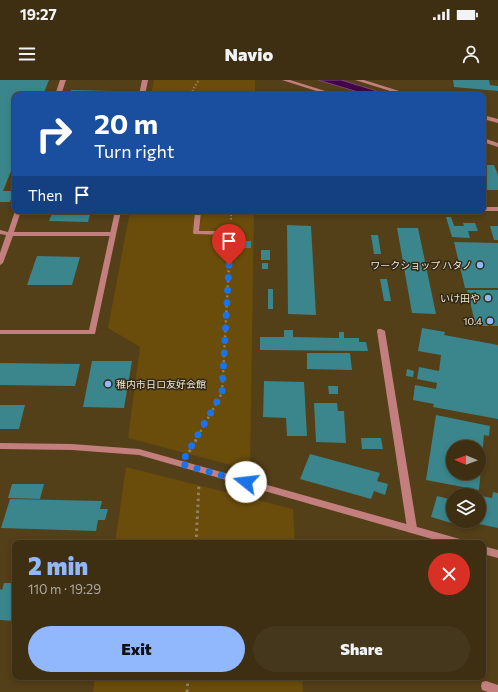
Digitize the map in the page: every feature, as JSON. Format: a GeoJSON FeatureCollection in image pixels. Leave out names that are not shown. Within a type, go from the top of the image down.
{"type":"FeatureCollection","features":[{"type":"Feature","properties":{"kind":"street"},"geometry":{"type":"LineString","coordinates":[[59,92],[64,80]]}},
{"type":"Feature","properties":{"kind":"street"},"geometry":{"type":"LineString","coordinates":[[143,92],[145,80]]}},
{"type":"Feature","properties":{"kind":"street"},"geometry":{"type":"LineString","coordinates":[[285,80],[324,92]]}},
{"type":"Feature","properties":{"kind":"street"},"geometry":{"type":"LineString","coordinates":[[358,80],[399,92]]}},
{"type":"Feature","properties":{"kind":"street"},"geometry":{"type":"LineString","coordinates":[[486,118],[498,121]]}},
{"type":"Feature","properties":{"kind":"street"},"geometry":{"type":"LineString","coordinates":[[486,141],[498,145]]}},
{"type":"Feature","properties":{"kind":"street"},"geometry":{"type":"LineString","coordinates":[[486,209],[498,209]]}},
{"type":"Feature","properties":{"kind":"street"},"geometry":{"type":"LineString","coordinates":[[0,263],[17,214]]}},
{"type":"Feature","properties":{"kind":"street"},"geometry":{"type":"LineString","coordinates":[[0,332],[92,332],[117,214]]}},
{"type":"Feature","properties":{"kind":"street"},"geometry":{"type":"LineString","coordinates":[[198,214],[196,233],[230,233]]}},
{"type":"Feature","properties":{"kind":"street"},"geometry":{"type":"LineString","coordinates":[[0,232],[10,234],[113,234]]}},
{"type":"Feature","properties":{"kind":"street"},"geometry":{"type":"LineString","coordinates":[[380,332],[412,528]]}},
{"type":"Feature","properties":{"kind":"street"},"geometry":{"type":"LineString","coordinates":[[0,446],[72,447],[139,452],[450,540]]}},
{"type":"Feature","properties":{"kind":"street"},"geometry":{"type":"LineString","coordinates":[[486,551],[498,554]]}},
{"type":"Feature","properties":{"kind":"street"},"geometry":{"type":"LineString","coordinates":[[486,686],[498,690]]}},
{"type":"Feature","properties":{"kind":"path"},"geometry":{"type":"LineString","coordinates":[[192,92],[199,80]]}},
{"type":"Feature","properties":{"kind":"path"},"geometry":{"type":"LineString","coordinates":[[181,464],[222,393],[231,214]]}},
{"type":"Feature","properties":{"kind":"path"},"geometry":{"type":"LineString","coordinates":[[196,540],[200,470]]}},
{"type":"Feature","properties":{"kind":"path"},"geometry":{"type":"LineString","coordinates":[[187,692],[188,680]]}},
{"type":"Feature","properties":{"kind":"shaded area"},"geometry":{"type":"Polygon","coordinates":[[[154,80],[255,80],[255,92],[152,92],[154,80]]]}},
{"type":"Feature","properties":{"kind":"shaded area"},"geometry":{"type":"Polygon","coordinates":[[[318,80],[341,80],[380,92],[358,92],[318,80]]]}},
{"type":"Feature","properties":{"kind":"shaded area"},"geometry":{"type":"Polygon","coordinates":[[[129,214],[254,214],[250,470],[128,438],[140,347],[108,328],[129,214]]]}},
{"type":"Feature","properties":{"kind":"shaded area"},"geometry":{"type":"Polygon","coordinates":[[[126,467],[293,509],[295,540],[115,540],[126,467]]]}},
{"type":"Feature","properties":{"kind":"shaded area"},"geometry":{"type":"Polygon","coordinates":[[[95,680],[302,680],[303,692],[93,692],[95,680]]]}},
{"type":"Feature","properties":{"kind":"building"},"geometry":{"type":"Polygon","coordinates":[[[0,80],[49,80],[44,92],[12,92],[12,168],[3,191],[12,191],[12,196],[10,202],[0,202],[0,80]]]}},
{"type":"Feature","properties":{"kind":"building"},"geometry":{"type":"Polygon","coordinates":[[[453,80],[489,80],[490,85],[498,86],[498,91],[454,87],[453,80]]]}},
{"type":"Feature","properties":{"kind":"building"},"geometry":{"type":"Polygon","coordinates":[[[71,90],[113,91],[113,92],[71,92],[71,90]]]}},
{"type":"Feature","properties":{"kind":"building"},"geometry":{"type":"Polygon","coordinates":[[[486,165],[494,165],[498,175],[498,190],[486,190],[486,165]]]}},
{"type":"Feature","properties":{"kind":"building"},"geometry":{"type":"Polygon","coordinates":[[[52,214],[90,214],[88,222],[49,221],[52,214]]]}},
{"type":"Feature","properties":{"kind":"building"},"geometry":{"type":"Polygon","coordinates":[[[446,217],[451,217],[454,226],[464,226],[463,223],[475,223],[478,231],[468,231],[470,238],[452,237],[446,217]]]}},
{"type":"Feature","properties":{"kind":"building"},"geometry":{"type":"Polygon","coordinates":[[[287,225],[311,226],[316,315],[288,314],[287,225]]]}},
{"type":"Feature","properties":{"kind":"building"},"geometry":{"type":"Polygon","coordinates":[[[490,226],[498,226],[498,240],[494,240],[490,226]]]}},
{"type":"Feature","properties":{"kind":"building"},"geometry":{"type":"Polygon","coordinates":[[[397,228],[418,228],[436,314],[412,313],[397,228]]]}},
{"type":"Feature","properties":{"kind":"building"},"geometry":{"type":"Polygon","coordinates":[[[371,235],[378,235],[381,254],[374,254],[371,235]]]}},
{"type":"Feature","properties":{"kind":"building"},"geometry":{"type":"Polygon","coordinates":[[[242,241],[251,241],[251,248],[242,248],[242,241]]]}},
{"type":"Feature","properties":{"kind":"building"},"geometry":{"type":"Polygon","coordinates":[[[454,242],[498,243],[498,288],[465,288],[454,242]]]}},
{"type":"Feature","properties":{"kind":"building"},"geometry":{"type":"Polygon","coordinates":[[[261,250],[270,250],[270,260],[261,260],[261,250]]]}},
{"type":"Feature","properties":{"kind":"building"},"geometry":{"type":"Polygon","coordinates":[[[37,256],[80,257],[72,285],[27,285],[37,256]]]}},
{"type":"Feature","properties":{"kind":"building"},"geometry":{"type":"Polygon","coordinates":[[[262,263],[268,263],[268,269],[262,269],[262,263]]]}},
{"type":"Feature","properties":{"kind":"building"},"geometry":{"type":"Polygon","coordinates":[[[380,279],[387,279],[391,301],[384,301],[380,279]]]}},
{"type":"Feature","properties":{"kind":"building"},"geometry":{"type":"Polygon","coordinates":[[[268,289],[273,289],[273,309],[268,309],[268,289]]]}},
{"type":"Feature","properties":{"kind":"building"},"geometry":{"type":"Polygon","coordinates":[[[467,290],[498,290],[498,326],[476,326],[467,290]]]}},
{"type":"Feature","properties":{"kind":"building"},"geometry":{"type":"Polygon","coordinates":[[[422,328],[445,332],[444,335],[498,345],[498,419],[433,407],[434,404],[413,400],[415,385],[436,389],[437,383],[417,379],[419,367],[439,371],[441,355],[418,351],[422,328]]]}},
{"type":"Feature","properties":{"kind":"building"},"geometry":{"type":"Polygon","coordinates":[[[284,330],[293,330],[293,337],[339,338],[339,332],[344,332],[344,338],[359,338],[359,342],[366,342],[368,351],[260,350],[260,337],[284,337],[284,330]]]}},
{"type":"Feature","properties":{"kind":"building"},"geometry":{"type":"Polygon","coordinates":[[[307,353],[350,353],[352,370],[307,369],[307,353]]]}},
{"type":"Feature","properties":{"kind":"building","name":"稚内市日ロ友好会館"},"geometry":{"type":"Polygon","coordinates":[[[92,361],[132,361],[124,408],[83,407],[92,361]]]}},
{"type":"Feature","properties":{"kind":"building"},"geometry":{"type":"Polygon","coordinates":[[[0,363],[80,364],[75,386],[0,385],[0,363]]]}},
{"type":"Feature","properties":{"kind":"building"},"geometry":{"type":"Polygon","coordinates":[[[407,369],[414,371],[413,377],[406,376],[407,369]]]}},
{"type":"Feature","properties":{"kind":"building"},"geometry":{"type":"Polygon","coordinates":[[[264,381],[304,382],[307,436],[287,436],[286,418],[263,417],[264,381]]]}},
{"type":"Feature","properties":{"kind":"building"},"geometry":{"type":"Polygon","coordinates":[[[328,386],[338,386],[338,394],[329,394],[328,386]]]}},
{"type":"Feature","properties":{"kind":"building"},"geometry":{"type":"Polygon","coordinates":[[[314,403],[337,403],[338,411],[344,411],[346,443],[316,442],[314,403]]]}},
{"type":"Feature","properties":{"kind":"building"},"geometry":{"type":"Polygon","coordinates":[[[0,405],[25,405],[19,429],[0,429],[0,405]]]}},
{"type":"Feature","properties":{"kind":"building"},"geometry":{"type":"Polygon","coordinates":[[[436,415],[490,426],[489,436],[484,435],[484,440],[446,440],[446,480],[480,480],[479,488],[468,488],[426,480],[436,415]]]}},
{"type":"Feature","properties":{"kind":"building"},"geometry":{"type":"Polygon","coordinates":[[[361,438],[381,438],[383,449],[362,449],[361,438]]]}},
{"type":"Feature","properties":{"kind":"building"},"geometry":{"type":"Polygon","coordinates":[[[310,454],[380,473],[377,481],[388,484],[385,495],[374,491],[371,499],[300,479],[310,454]]]}},
{"type":"Feature","properties":{"kind":"building"},"geometry":{"type":"Polygon","coordinates":[[[12,484],[44,484],[40,499],[8,498],[12,484]]]}},
{"type":"Feature","properties":{"kind":"building"},"geometry":{"type":"Polygon","coordinates":[[[493,492],[498,493],[498,528],[486,525],[486,497],[492,498],[493,492]]]}},
{"type":"Feature","properties":{"kind":"building"},"geometry":{"type":"Polygon","coordinates":[[[437,496],[446,498],[446,521],[431,517],[437,496]]]}},
{"type":"Feature","properties":{"kind":"building"},"geometry":{"type":"Polygon","coordinates":[[[10,499],[102,501],[100,509],[108,509],[105,520],[98,520],[96,531],[1,528],[10,499]]]}},
{"type":"Feature","properties":{"kind":"building"},"geometry":{"type":"Polygon","coordinates":[[[4,583],[12,583],[12,621],[0,620],[0,589],[2,590],[4,583]]]}},
{"type":"Feature","properties":{"kind":"place","name":"ワークショップ ハタノ"},"geometry":{"type":"Point","coordinates":[480,265]}},
{"type":"Feature","properties":{"kind":"place","name":"いけ田や"},"geometry":{"type":"Point","coordinates":[488,298]}},
{"type":"Feature","properties":{"kind":"place","name":"10.4"},"geometry":{"type":"Point","coordinates":[490,321]}},
{"type":"Feature","properties":{"kind":"place","name":"稚内市日ロ友好会館"},"geometry":{"type":"Point","coordinates":[108,384]}},
{"type":"Feature","properties":{"kind":"route"},"geometry":{"type":"LineString","coordinates":[[229,265],[222,393],[181,464],[246,482]]}}]}
